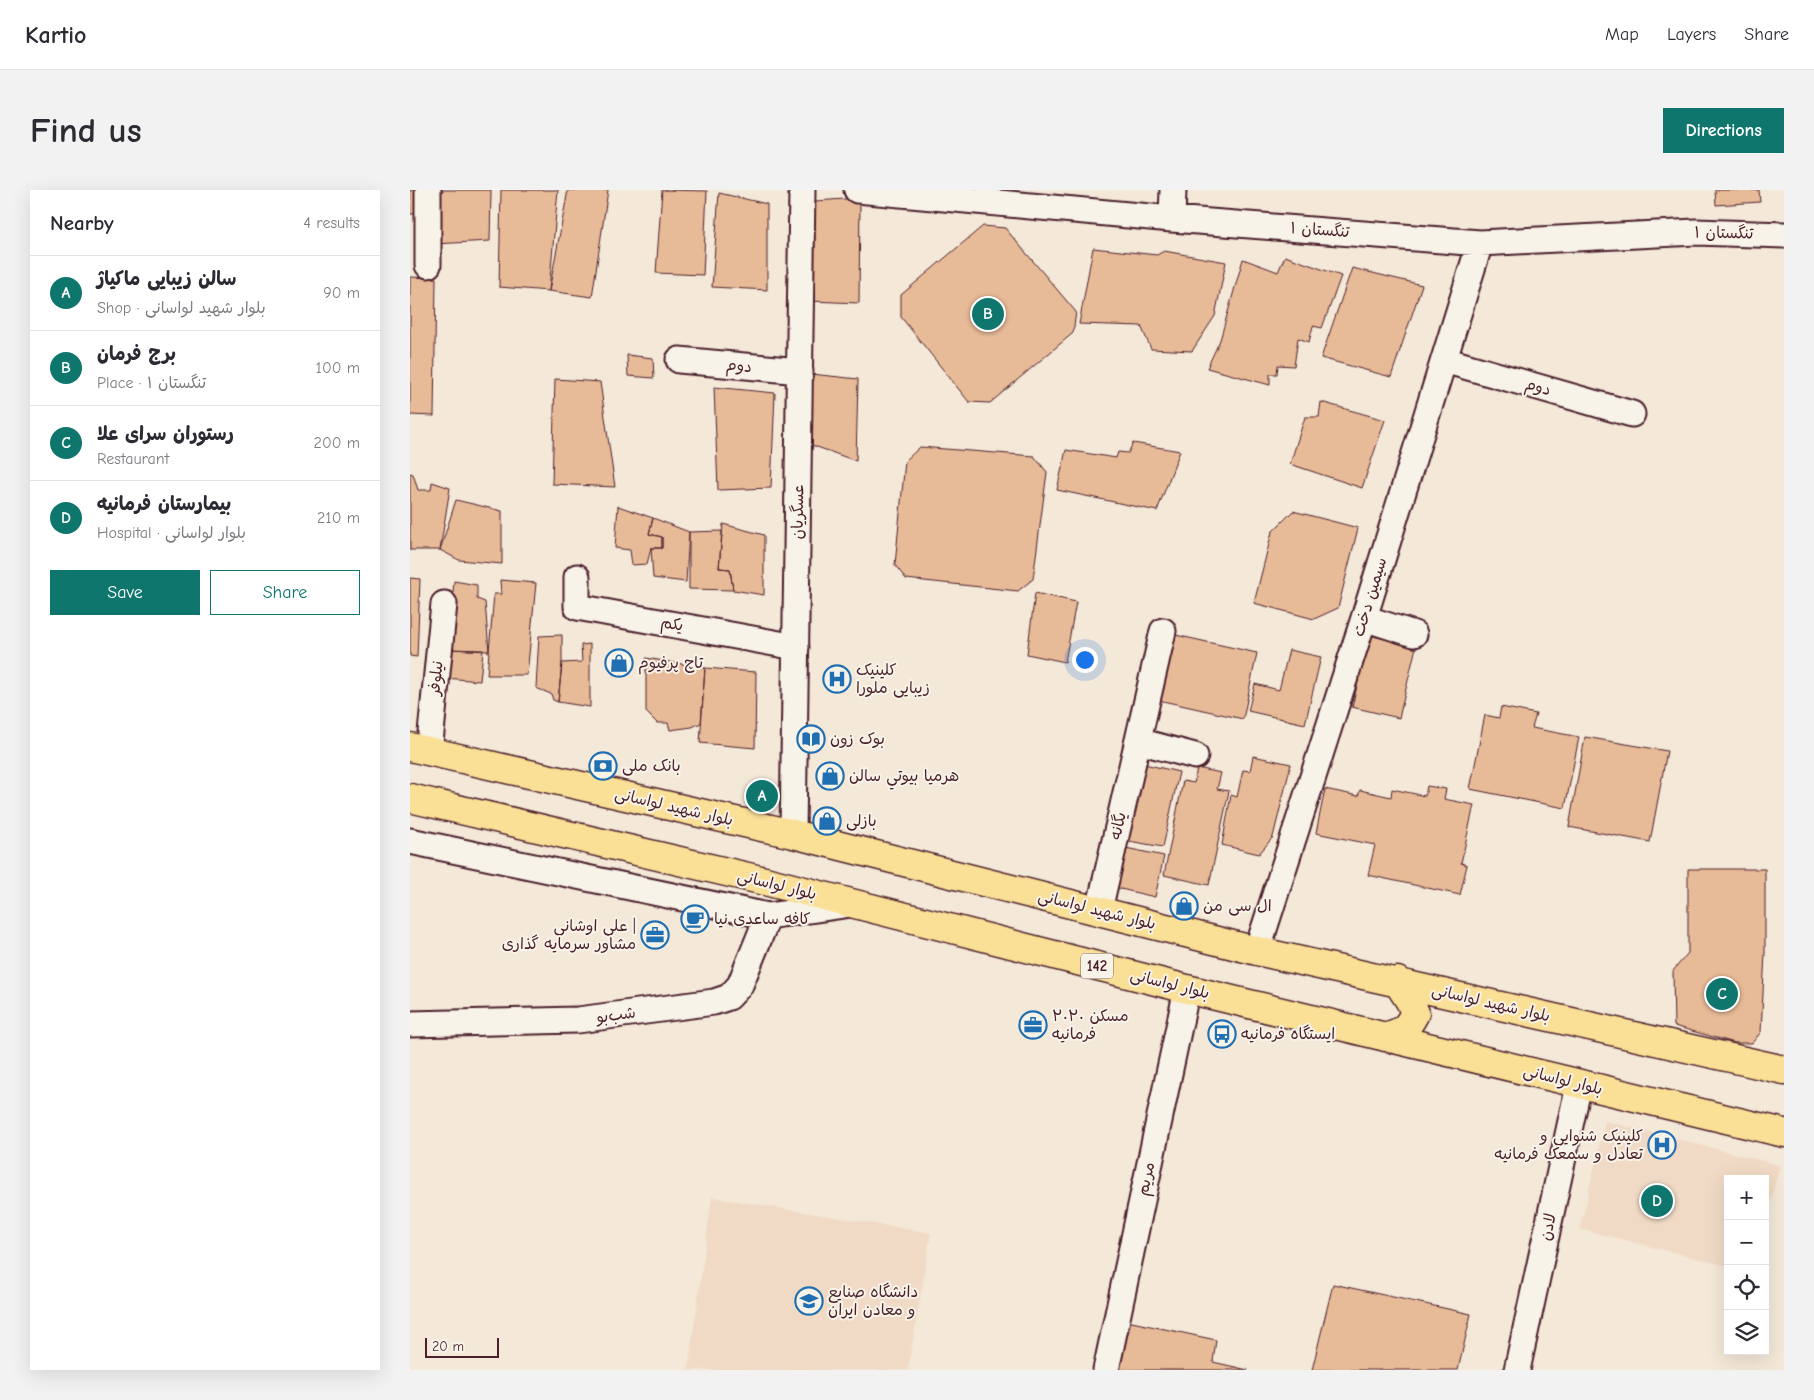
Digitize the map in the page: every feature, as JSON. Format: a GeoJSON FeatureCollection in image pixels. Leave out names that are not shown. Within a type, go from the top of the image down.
{"type":"FeatureCollection","features":[{"type":"Feature","properties":{"kind":"main road","name":"بلوار شهید لواسانی"},"geometry":{"type":"LineString","coordinates":[[420,750],[793,834],[1256,951],[1396,981],[1784,1070]]}},
{"type":"Feature","properties":{"kind":"main road","name":"بلوار لواسانی"},"geometry":{"type":"LineString","coordinates":[[410,798],[647,853],[1187,989],[1784,1133]]}},
{"type":"Feature","properties":{"kind":"main road"},"geometry":{"type":"LineString","coordinates":[[1385,1037],[1398,1034],[1408,1025],[1415,1013],[1410,1001],[1396,981]]}},
{"type":"Feature","properties":{"kind":"street"},"geometry":{"type":"LineString","coordinates":[[428,190],[428,264]]}},
{"type":"Feature","properties":{"kind":"street","name":"عسگریان"},"geometry":{"type":"LineString","coordinates":[[793,834],[802,190]]}},
{"type":"Feature","properties":{"kind":"street","name":"تنگستان ۱"},"geometry":{"type":"LineString","coordinates":[[857,190],[1172,219],[1480,243],[1696,232],[1784,235]]}},
{"type":"Feature","properties":{"kind":"street"},"geometry":{"type":"LineString","coordinates":[[1172,219],[1173,190]]}},
{"type":"Feature","properties":{"kind":"street","name":"سیمین دخت"},"geometry":{"type":"LineString","coordinates":[[1256,951],[1364,618],[1480,243]]}},
{"type":"Feature","properties":{"kind":"street","name":"دوم"},"geometry":{"type":"LineString","coordinates":[[679,360],[800,371]]}},
{"type":"Feature","properties":{"kind":"street","name":"دوم"},"geometry":{"type":"LineString","coordinates":[[1444,360],[1632,414]]}},
{"type":"Feature","properties":{"kind":"street","name":"یکم"},"geometry":{"type":"LineString","coordinates":[[577,577],[577,606],[796,647]]}},
{"type":"Feature","properties":{"kind":"street","name":"نیلوفر"},"geometry":{"type":"LineString","coordinates":[[420,750],[444,604]]}},
{"type":"Feature","properties":{"kind":"street"},"geometry":{"type":"LineString","coordinates":[[1364,618],[1414,634]]}},
{"type":"Feature","properties":{"kind":"street","name":"یگانه"},"geometry":{"type":"LineString","coordinates":[[1099,910],[1163,631]]}},
{"type":"Feature","properties":{"kind":"street"},"geometry":{"type":"LineString","coordinates":[[1138,742],[1195,756]]}},
{"type":"Feature","properties":{"kind":"street"},"geometry":{"type":"LineString","coordinates":[[410,841],[768,916],[854,904]]}},
{"type":"Feature","properties":{"kind":"street","name":"شب‌بو"},"geometry":{"type":"LineString","coordinates":[[410,1024],[578,1020],[714,1002],[729,997],[740,985],[768,916]]}},
{"type":"Feature","properties":{"kind":"street","name":"مریم"},"geometry":{"type":"LineString","coordinates":[[1106,1370],[1187,989]]}},
{"type":"Feature","properties":{"kind":"street","name":"لادن"},"geometry":{"type":"LineString","coordinates":[[1517,1370],[1579,1084]]}},
{"type":"Feature","properties":{"kind":"shaded area"},"geometry":{"type":"Polygon","coordinates":[[[1605,1121],[1780,1165],[1769,1208],[1769,1175],[1724,1175],[1724,1265],[1580,1229],[1605,1121]]]}},
{"type":"Feature","properties":{"kind":"shaded area","name":"دانشگاه صنایع و معادن ایران"},"geometry":{"type":"Polygon","coordinates":[[[712,1197],[931,1233],[908,1370],[688,1370],[712,1197]]]}},
{"type":"Feature","properties":{"kind":"building"},"geometry":{"type":"Polygon","coordinates":[[[410,190],[415,190],[415,214],[410,214],[410,190]]]}},
{"type":"Feature","properties":{"kind":"building"},"geometry":{"type":"Polygon","coordinates":[[[438,190],[491,190],[490,241],[434,244],[438,190]]]}},
{"type":"Feature","properties":{"kind":"building"},"geometry":{"type":"Polygon","coordinates":[[[501,190],[558,190],[549,291],[499,287],[501,190]]]}},
{"type":"Feature","properties":{"kind":"building"},"geometry":{"type":"Polygon","coordinates":[[[568,190],[608,190],[592,297],[549,291],[568,190]]]}},
{"type":"Feature","properties":{"kind":"building"},"geometry":{"type":"Polygon","coordinates":[[[662,190],[707,191],[703,275],[656,273],[662,190]]]}},
{"type":"Feature","properties":{"kind":"building"},"geometry":{"type":"Polygon","coordinates":[[[1715,190],[1759,190],[1760,202],[1716,205],[1715,190]]]}},
{"type":"Feature","properties":{"kind":"building"},"geometry":{"type":"Polygon","coordinates":[[[719,193],[767,204],[767,290],[712,287],[719,193]]]}},
{"type":"Feature","properties":{"kind":"building"},"geometry":{"type":"Polygon","coordinates":[[[860,198],[859,303],[810,301],[815,201],[860,198]]]}},
{"type":"Feature","properties":{"kind":"building"},"geometry":{"type":"Polygon","coordinates":[[[983,226],[1005,228],[1076,312],[1073,333],[990,403],[969,402],[901,317],[901,295],[983,226]]]}},
{"type":"Feature","properties":{"kind":"building"},"geometry":{"type":"Polygon","coordinates":[[[1093,248],[1157,255],[1164,251],[1226,262],[1215,316],[1192,351],[1151,349],[1141,326],[1079,324],[1093,248]]]}},
{"type":"Feature","properties":{"kind":"building"},"geometry":{"type":"Polygon","coordinates":[[[1285,256],[1341,276],[1322,328],[1313,326],[1309,342],[1298,338],[1294,366],[1278,365],[1277,374],[1270,374],[1270,385],[1207,368],[1220,340],[1243,259],[1278,272],[1285,256]]]}},
{"type":"Feature","properties":{"kind":"building"},"geometry":{"type":"Polygon","coordinates":[[[1352,268],[1422,285],[1391,377],[1321,358],[1352,268]]]}},
{"type":"Feature","properties":{"kind":"building"},"geometry":{"type":"Polygon","coordinates":[[[410,277],[436,278],[434,416],[410,415],[410,277]]]}},
{"type":"Feature","properties":{"kind":"building"},"geometry":{"type":"Polygon","coordinates":[[[627,355],[653,358],[654,378],[628,376],[627,355]]]}},
{"type":"Feature","properties":{"kind":"building"},"geometry":{"type":"Polygon","coordinates":[[[811,374],[858,379],[856,461],[806,443],[811,374]]]}},
{"type":"Feature","properties":{"kind":"building"},"geometry":{"type":"Polygon","coordinates":[[[555,379],[600,382],[615,487],[552,484],[555,379]]]}},
{"type":"Feature","properties":{"kind":"building"},"geometry":{"type":"Polygon","coordinates":[[[714,387],[775,393],[771,488],[718,490],[714,387]]]}},
{"type":"Feature","properties":{"kind":"building"},"geometry":{"type":"Polygon","coordinates":[[[1321,402],[1385,420],[1362,488],[1290,464],[1305,417],[1319,417],[1321,402]]]}},
{"type":"Feature","properties":{"kind":"building"},"geometry":{"type":"Polygon","coordinates":[[[1133,443],[1180,451],[1157,511],[1057,490],[1066,450],[1116,458],[1118,452],[1128,453],[1133,443]]]}},
{"type":"Feature","properties":{"kind":"building"},"geometry":{"type":"Polygon","coordinates":[[[920,447],[1034,456],[1047,472],[1033,579],[1018,591],[906,579],[895,565],[905,461],[920,447]]]}},
{"type":"Feature","properties":{"kind":"building"},"geometry":{"type":"Polygon","coordinates":[[[410,473],[413,474],[418,490],[431,490],[432,482],[450,488],[440,550],[410,550],[410,473]]]}},
{"type":"Feature","properties":{"kind":"building"},"geometry":{"type":"Polygon","coordinates":[[[456,500],[502,511],[502,564],[459,560],[440,550],[456,500]]]}},
{"type":"Feature","properties":{"kind":"building"},"geometry":{"type":"Polygon","coordinates":[[[618,506],[653,518],[649,534],[662,537],[662,548],[651,548],[647,564],[632,565],[630,550],[615,548],[618,506]]]}},
{"type":"Feature","properties":{"kind":"building"},"geometry":{"type":"Polygon","coordinates":[[[1293,511],[1358,528],[1338,608],[1314,619],[1254,603],[1272,532],[1293,511]]]}},
{"type":"Feature","properties":{"kind":"building"},"geometry":{"type":"Polygon","coordinates":[[[653,518],[689,532],[686,582],[653,578],[651,548],[662,548],[662,537],[649,534],[653,518]]]}},
{"type":"Feature","properties":{"kind":"building"},"geometry":{"type":"Polygon","coordinates":[[[723,524],[764,535],[764,595],[733,590],[730,569],[719,568],[723,524]]]}},
{"type":"Feature","properties":{"kind":"building"},"geometry":{"type":"Polygon","coordinates":[[[722,531],[719,568],[730,569],[733,590],[689,589],[689,532],[722,531]]]}},
{"type":"Feature","properties":{"kind":"building"},"geometry":{"type":"Polygon","coordinates":[[[410,578],[420,579],[417,657],[410,656],[410,578]]]}},
{"type":"Feature","properties":{"kind":"building"},"geometry":{"type":"Polygon","coordinates":[[[500,580],[536,583],[527,675],[487,675],[494,594],[501,594],[500,580]]]}},
{"type":"Feature","properties":{"kind":"building"},"geometry":{"type":"Polygon","coordinates":[[[454,581],[477,585],[477,599],[485,602],[489,651],[448,649],[454,581]]]}},
{"type":"Feature","properties":{"kind":"building"},"geometry":{"type":"Polygon","coordinates":[[[1035,593],[1076,602],[1065,662],[1027,654],[1035,593]]]}},
{"type":"Feature","properties":{"kind":"building"},"geometry":{"type":"Polygon","coordinates":[[[1171,634],[1257,653],[1243,719],[1154,699],[1171,634]]]}},
{"type":"Feature","properties":{"kind":"building"},"geometry":{"type":"Polygon","coordinates":[[[562,635],[562,663],[558,702],[553,700],[551,694],[536,688],[539,636],[562,635]]]}},
{"type":"Feature","properties":{"kind":"building"},"geometry":{"type":"Polygon","coordinates":[[[1369,635],[1416,647],[1399,718],[1352,707],[1369,635]]]}},
{"type":"Feature","properties":{"kind":"building"},"geometry":{"type":"Polygon","coordinates":[[[590,644],[590,707],[558,702],[562,663],[582,662],[581,645],[590,644]]]}},
{"type":"Feature","properties":{"kind":"building"},"geometry":{"type":"Polygon","coordinates":[[[448,649],[483,650],[480,681],[446,678],[448,649]]]}},
{"type":"Feature","properties":{"kind":"building"},"geometry":{"type":"Polygon","coordinates":[[[1289,650],[1321,657],[1305,724],[1248,711],[1255,684],[1279,690],[1289,650]]]}},
{"type":"Feature","properties":{"kind":"building"},"geometry":{"type":"Polygon","coordinates":[[[646,658],[705,668],[701,723],[692,727],[670,730],[668,723],[657,723],[646,712],[646,658]]]}},
{"type":"Feature","properties":{"kind":"building"},"geometry":{"type":"Polygon","coordinates":[[[705,668],[756,672],[755,748],[700,743],[705,668]]]}},
{"type":"Feature","properties":{"kind":"building"},"geometry":{"type":"Polygon","coordinates":[[[1501,707],[1536,714],[1532,728],[1579,737],[1565,808],[1470,789],[1485,715],[1499,718],[1501,707]]]}},
{"type":"Feature","properties":{"kind":"building"},"geometry":{"type":"Polygon","coordinates":[[[1585,737],[1667,751],[1650,842],[1569,827],[1585,737]]]}},
{"type":"Feature","properties":{"kind":"building"},"geometry":{"type":"Polygon","coordinates":[[[1253,756],[1291,764],[1273,837],[1259,854],[1222,845],[1231,795],[1237,797],[1243,770],[1250,771],[1253,756]]]}},
{"type":"Feature","properties":{"kind":"building"},"geometry":{"type":"Polygon","coordinates":[[[1140,763],[1179,772],[1163,847],[1123,840],[1140,763]]]}},
{"type":"Feature","properties":{"kind":"building"},"geometry":{"type":"Polygon","coordinates":[[[1197,768],[1221,773],[1217,789],[1229,791],[1209,885],[1164,875],[1183,781],[1194,783],[1197,768]]]}},
{"type":"Feature","properties":{"kind":"building"},"geometry":{"type":"Polygon","coordinates":[[[1427,786],[1446,789],[1444,799],[1474,805],[1461,863],[1467,865],[1460,895],[1368,875],[1375,845],[1316,833],[1325,789],[1358,796],[1360,790],[1391,797],[1392,789],[1425,796],[1427,786]]]}},
{"type":"Feature","properties":{"kind":"building"},"geometry":{"type":"Polygon","coordinates":[[[1121,847],[1164,856],[1155,897],[1112,887],[1121,847]]]}},
{"type":"Feature","properties":{"kind":"building"},"geometry":{"type":"Polygon","coordinates":[[[1688,869],[1765,869],[1765,953],[1761,1032],[1752,1043],[1735,1043],[1674,1026],[1673,971],[1688,953],[1688,869]]]}},
{"type":"Feature","properties":{"kind":"building"},"geometry":{"type":"Polygon","coordinates":[[[1333,1284],[1471,1314],[1458,1370],[1312,1370],[1333,1284]]]}},
{"type":"Feature","properties":{"kind":"building"},"geometry":{"type":"Polygon","coordinates":[[[1127,1321],[1216,1340],[1213,1362],[1248,1370],[1117,1370],[1127,1321]]]}},
{"type":"Feature","properties":{"kind":"place","name":"برج فرمان"},"geometry":{"type":"Point","coordinates":[988,314]}},
{"type":"Feature","properties":{"kind":"place","name":"تاچ پرفيوم"},"geometry":{"type":"Point","coordinates":[619,663]}},
{"type":"Feature","properties":{"kind":"place","name":"کلینیک زیبایی ملورا"},"geometry":{"type":"Point","coordinates":[837,679]}},
{"type":"Feature","properties":{"kind":"place","name":"بوک زون"},"geometry":{"type":"Point","coordinates":[811,739]}},
{"type":"Feature","properties":{"kind":"place","name":"بانک ملی"},"geometry":{"type":"Point","coordinates":[603,766]}},
{"type":"Feature","properties":{"kind":"place","name":"هرميا بيوتي سالن"},"geometry":{"type":"Point","coordinates":[830,776]}},
{"type":"Feature","properties":{"kind":"place","name":"سالن زیبایی ماکیاژ"},"geometry":{"type":"Point","coordinates":[762,796]}},
{"type":"Feature","properties":{"kind":"place","name":"بازلی"},"geometry":{"type":"Point","coordinates":[827,821]}},
{"type":"Feature","properties":{"kind":"place","name":"ال سی من"},"geometry":{"type":"Point","coordinates":[1184,906]}},
{"type":"Feature","properties":{"kind":"place","name":"کافه ساعدی نیا"},"geometry":{"type":"Point","coordinates":[695,919]}},
{"type":"Feature","properties":{"kind":"place","name":"علی اوشانی | مشاور سرمایه گذاری"},"geometry":{"type":"Point","coordinates":[655,935]}},
{"type":"Feature","properties":{"kind":"place","name":"رستوران سرای علا"},"geometry":{"type":"Point","coordinates":[1722,994]}},
{"type":"Feature","properties":{"kind":"place","name":"مسکن ۲۰۲۰ فرمانیه"},"geometry":{"type":"Point","coordinates":[1033,1025]}},
{"type":"Feature","properties":{"kind":"place","name":"ایستگاه فرمانیه"},"geometry":{"type":"Point","coordinates":[1222,1034]}},
{"type":"Feature","properties":{"kind":"place","name":"کلینیک شنوایی و تعادل و سمعک فرمانیه"},"geometry":{"type":"Point","coordinates":[1662,1145]}},
{"type":"Feature","properties":{"kind":"place","name":"بیمارستان فرمانیه"},"geometry":{"type":"Point","coordinates":[1657,1201]}},
{"type":"Feature","properties":{"kind":"place","name":"دانشگاه صنایع و معادن ایران"},"geometry":{"type":"Point","coordinates":[809,1301]}}]}
